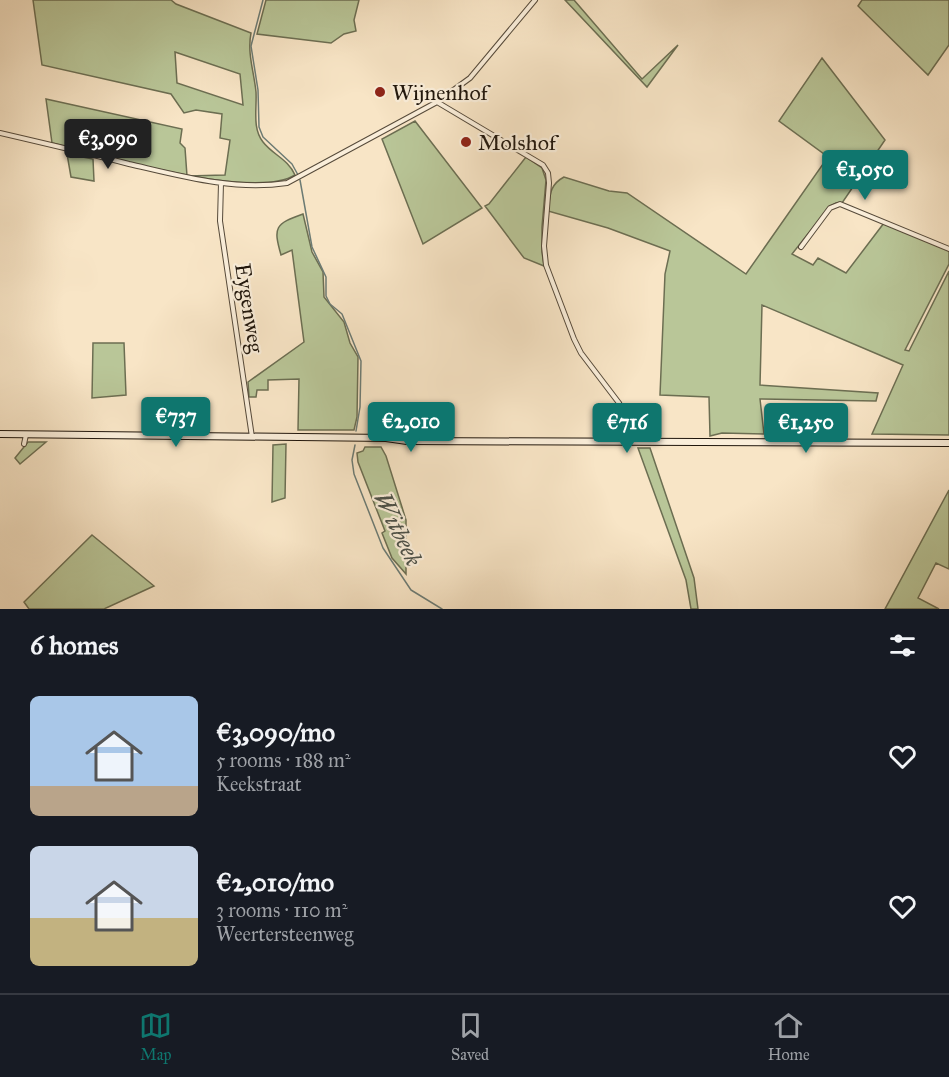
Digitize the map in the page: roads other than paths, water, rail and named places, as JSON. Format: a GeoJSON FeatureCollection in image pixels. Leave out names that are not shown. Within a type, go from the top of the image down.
{"type":"FeatureCollection","features":[{"type":"Feature","properties":{"kind":"main road"},"geometry":{"type":"LineString","coordinates":[[0,434],[386,438],[407,441],[949,443]]}},
{"type":"Feature","properties":{"kind":"street"},"geometry":{"type":"LineString","coordinates":[[0,133],[194,179],[270,185],[294,180],[437,102],[470,78],[535,0]]}},
{"type":"Feature","properties":{"kind":"street"},"geometry":{"type":"LineString","coordinates":[[437,102],[543,165],[548,173],[544,246],[546,265],[574,339],[581,353],[619,404],[630,429],[632,442]]}},
{"type":"Feature","properties":{"kind":"street","name":"Eygenweg"},"geometry":{"type":"LineString","coordinates":[[222,183],[220,221],[252,437]]}},
{"type":"Feature","properties":{"kind":"street"},"geometry":{"type":"LineString","coordinates":[[801,247],[830,208],[840,204],[949,249]]}},
{"type":"Feature","properties":{"kind":"street"},"geometry":{"type":"LineString","coordinates":[[24,444],[26,435]]}},
{"type":"Feature","properties":{"kind":"waterway","name":"Witbeek"},"geometry":{"type":"LineString","coordinates":[[263,0],[251,46],[258,90],[259,127],[263,137],[292,164],[298,175]]}},
{"type":"Feature","properties":{"kind":"waterway"},"geometry":{"type":"LineString","coordinates":[[300,180],[312,247],[326,277],[326,296],[330,304],[342,314],[361,361],[360,407],[356,431]]}},
{"type":"Feature","properties":{"kind":"waterway","name":"Witbeek"},"geometry":{"type":"LineString","coordinates":[[355,445],[352,460],[354,474],[383,548],[411,590],[442,609]]}},
{"type":"Feature","properties":{"kind":"place","name":"Wijnenhof"},"geometry":{"type":"Point","coordinates":[380,92]}},
{"type":"Feature","properties":{"kind":"place","name":"Molshof"},"geometry":{"type":"Point","coordinates":[466,142]}}]}
